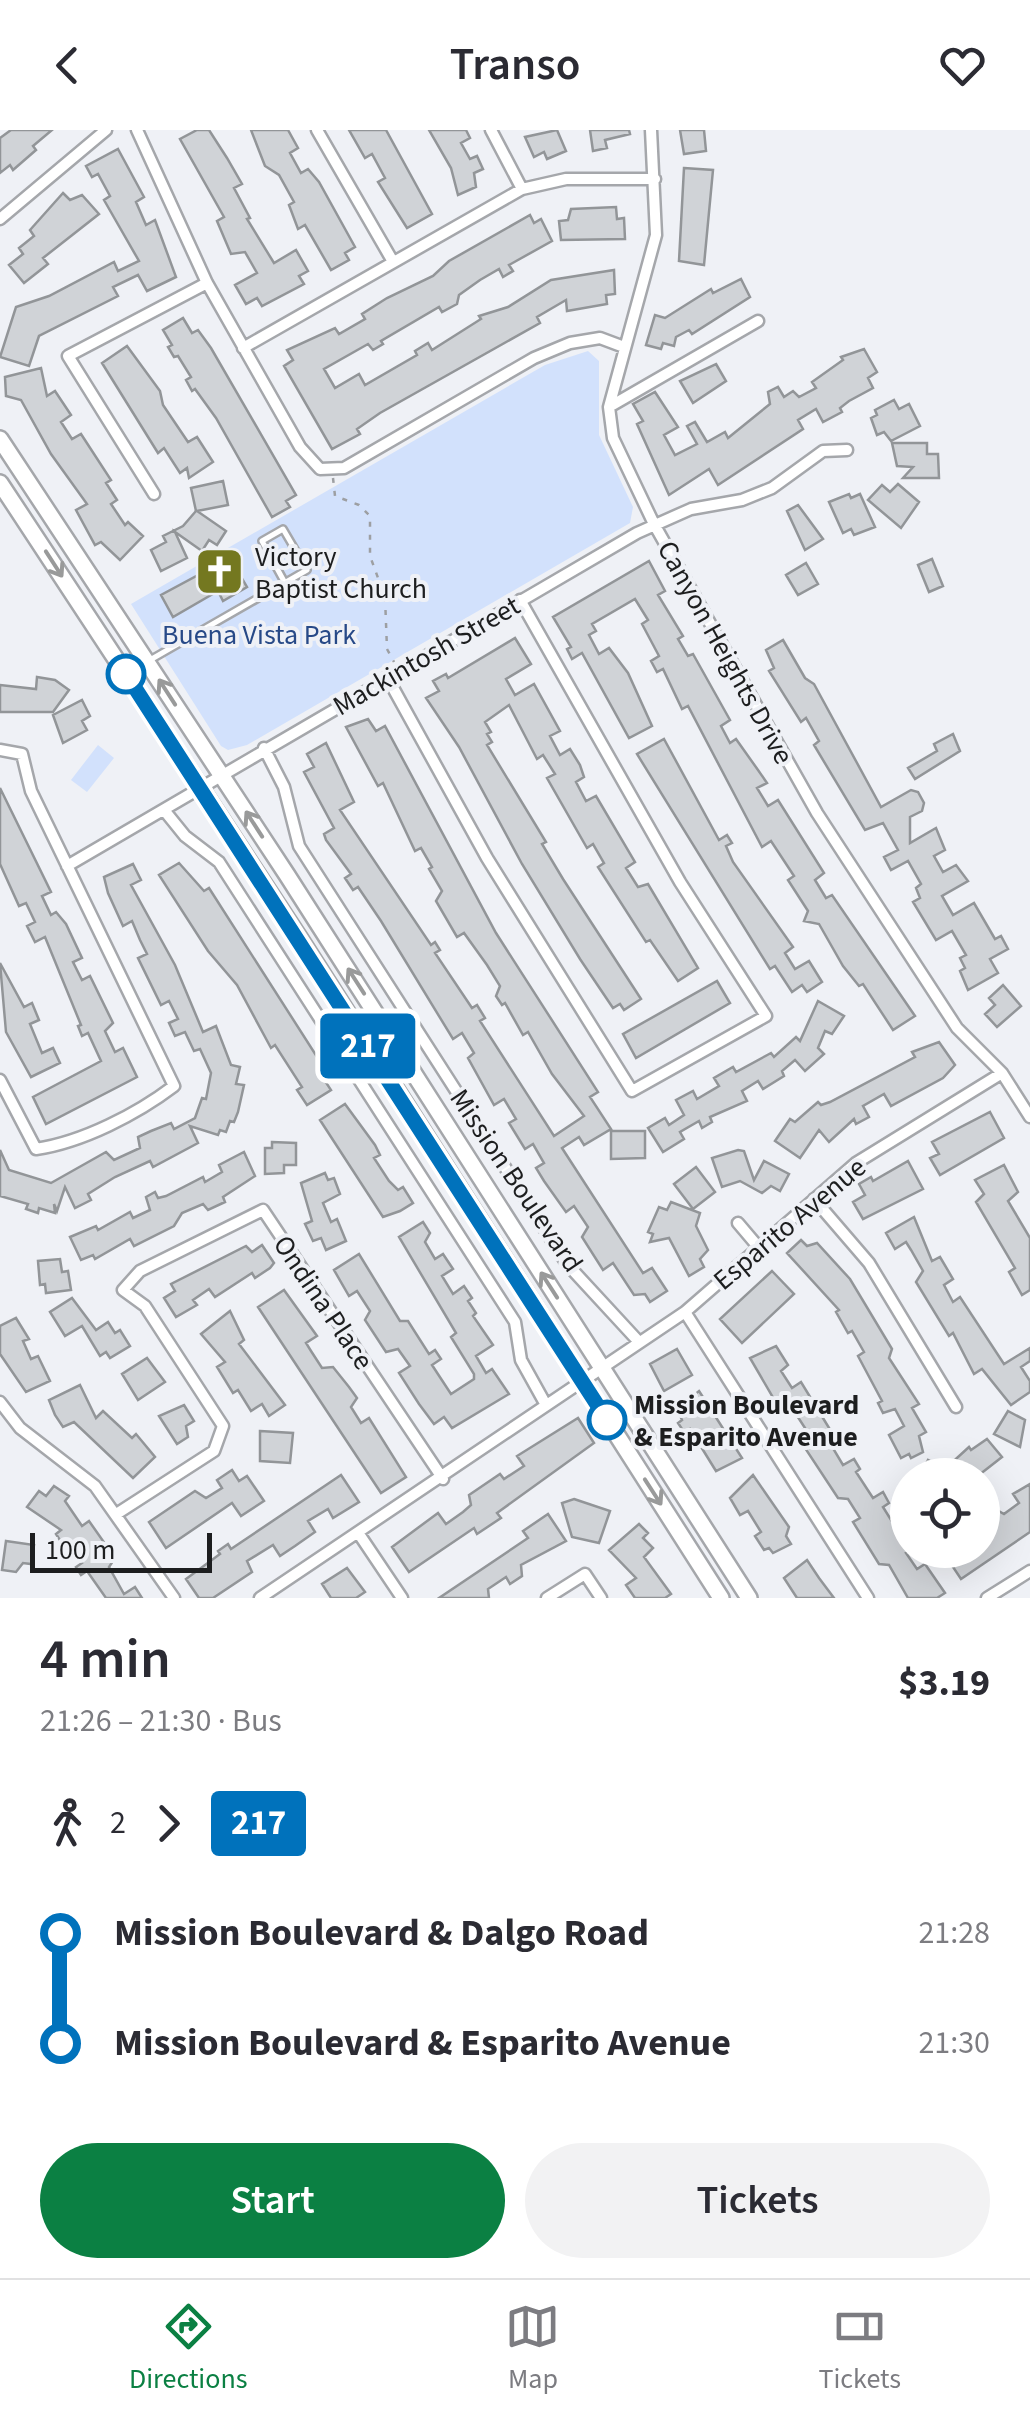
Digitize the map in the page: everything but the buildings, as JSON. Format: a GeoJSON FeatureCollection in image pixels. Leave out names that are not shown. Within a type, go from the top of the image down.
{"type":"FeatureCollection","features":[{"type":"Feature","properties":{"kind":"main road","name":"Mission Boulevard"},"geometry":{"type":"LineString","coordinates":[[0,439],[750,1598]]}},
{"type":"Feature","properties":{"kind":"main road","name":"Mission Boulevard"},"geometry":{"type":"LineString","coordinates":[[0,483],[721,1598]]}},
{"type":"Feature","properties":{"kind":"street"},"geometry":{"type":"LineString","coordinates":[[0,220],[106,130]]}},
{"type":"Feature","properties":{"kind":"street"},"geometry":{"type":"LineString","coordinates":[[137,130],[207,283],[306,456],[320,469],[332,471],[534,358],[570,343],[600,338],[624,348]]}},
{"type":"Feature","properties":{"kind":"street"},"geometry":{"type":"LineString","coordinates":[[317,130],[392,260]]}},
{"type":"Feature","properties":{"kind":"street"},"geometry":{"type":"LineString","coordinates":[[491,130],[522,190]]}},
{"type":"Feature","properties":{"kind":"street","name":"Canyon Heights Drive"},"geometry":{"type":"LineString","coordinates":[[651,130],[656,234],[609,407],[613,438],[654,524],[817,812],[957,1028],[1002,1074],[1030,1117]]}},
{"type":"Feature","properties":{"kind":"street"},"geometry":{"type":"LineString","coordinates":[[244,348],[392,260],[522,190],[566,179],[655,179]]}},
{"type":"Feature","properties":{"kind":"street"},"geometry":{"type":"LineString","coordinates":[[154,494],[68,356],[207,283]]}},
{"type":"Feature","properties":{"kind":"street"},"geometry":{"type":"LineString","coordinates":[[609,407],[758,322]]}},
{"type":"Feature","properties":{"kind":"street","name":"Mackintosh Street"},"geometry":{"type":"LineString","coordinates":[[67,866],[654,524],[691,509],[742,500],[772,488],[823,451],[847,450]]}},
{"type":"Feature","properties":{"kind":"street"},"geometry":{"type":"LineString","coordinates":[[387,677],[487,858],[632,1092],[766,1016],[680,882],[520,600]]}},
{"type":"Feature","properties":{"kind":"street","name":"Mission Boulevard"},"geometry":{"type":"LineString","coordinates":[[264,748],[284,786],[299,846],[567,1264],[639,1342]]}},
{"type":"Feature","properties":{"kind":"street"},"geometry":{"type":"LineString","coordinates":[[0,750],[22,754],[31,791],[174,1086],[155,1100],[59,1146],[36,1149],[0,1080]]}},
{"type":"Feature","properties":{"kind":"street"},"geometry":{"type":"LineString","coordinates":[[164,810],[185,836],[220,862],[516,1322],[520,1360],[546,1405]]}},
{"type":"Feature","properties":{"kind":"street","name":"Esparito Avenue"},"geometry":{"type":"LineString","coordinates":[[260,1598],[685,1312],[856,1162],[1002,1074]]}},
{"type":"Feature","properties":{"kind":"street"},"geometry":{"type":"LineString","coordinates":[[814,1199],[869,1262],[956,1407]]}},
{"type":"Feature","properties":{"kind":"street","name":"Ondina Place"},"geometry":{"type":"LineString","coordinates":[[118,1513],[214,1451],[223,1426],[145,1306],[123,1290],[140,1271],[263,1210],[442,1479]]}},
{"type":"Feature","properties":{"kind":"street"},"geometry":{"type":"LineString","coordinates":[[738,1223],[760,1249]]}},
{"type":"Feature","properties":{"kind":"street"},"geometry":{"type":"LineString","coordinates":[[685,1312],[868,1598]]}},
{"type":"Feature","properties":{"kind":"street"},"geometry":{"type":"LineString","coordinates":[[0,1402],[20,1428],[95,1486],[118,1513],[174,1598]]}},
{"type":"Feature","properties":{"kind":"street"},"geometry":{"type":"LineString","coordinates":[[359,1534],[402,1598]]}},
{"type":"Feature","properties":{"kind":"street"},"geometry":{"type":"LineString","coordinates":[[987,1598],[1030,1571]]}},
{"type":"Feature","properties":{"kind":"street"},"geometry":{"type":"LineString","coordinates":[[548,1598],[585,1574],[601,1598]]}},
{"type":"Feature","properties":{"kind":"lane"},"geometry":{"type":"LineString","coordinates":[[147,662],[284,584],[307,570],[284,529],[262,541],[284,584]]}},
{"type":"Feature","properties":{"kind":"path"},"geometry":{"type":"LineString","coordinates":[[332,471],[335,496],[360,505],[370,516],[370,556],[386,597],[387,649],[399,670]]}},
{"type":"Feature","properties":{"kind":"green space","name":"Buena Vista Park"},"geometry":{"type":"Polygon","coordinates":[[[588,351],[599,361],[599,435],[633,507],[630,523],[247,745],[228,750],[221,746],[131,604],[545,365],[588,351]]]}},
{"type":"Feature","properties":{"kind":"green space"},"geometry":{"type":"Polygon","coordinates":[[[98,745],[114,758],[87,792],[71,780],[98,745]]]}},
{"type":"Feature","properties":{"kind":"bus line","name":"217"},"geometry":{"type":"LineString","coordinates":[[126,674],[607,1420]]}},
{"type":"Feature","properties":{"kind":"place","name":"Victory Baptist Church"},"geometry":{"type":"Point","coordinates":[220,572]}},
{"type":"Feature","properties":{"kind":"place","name":"Mission Boulevard & Esparito Avenue"},"geometry":{"type":"Point","coordinates":[607,1420]}}]}
